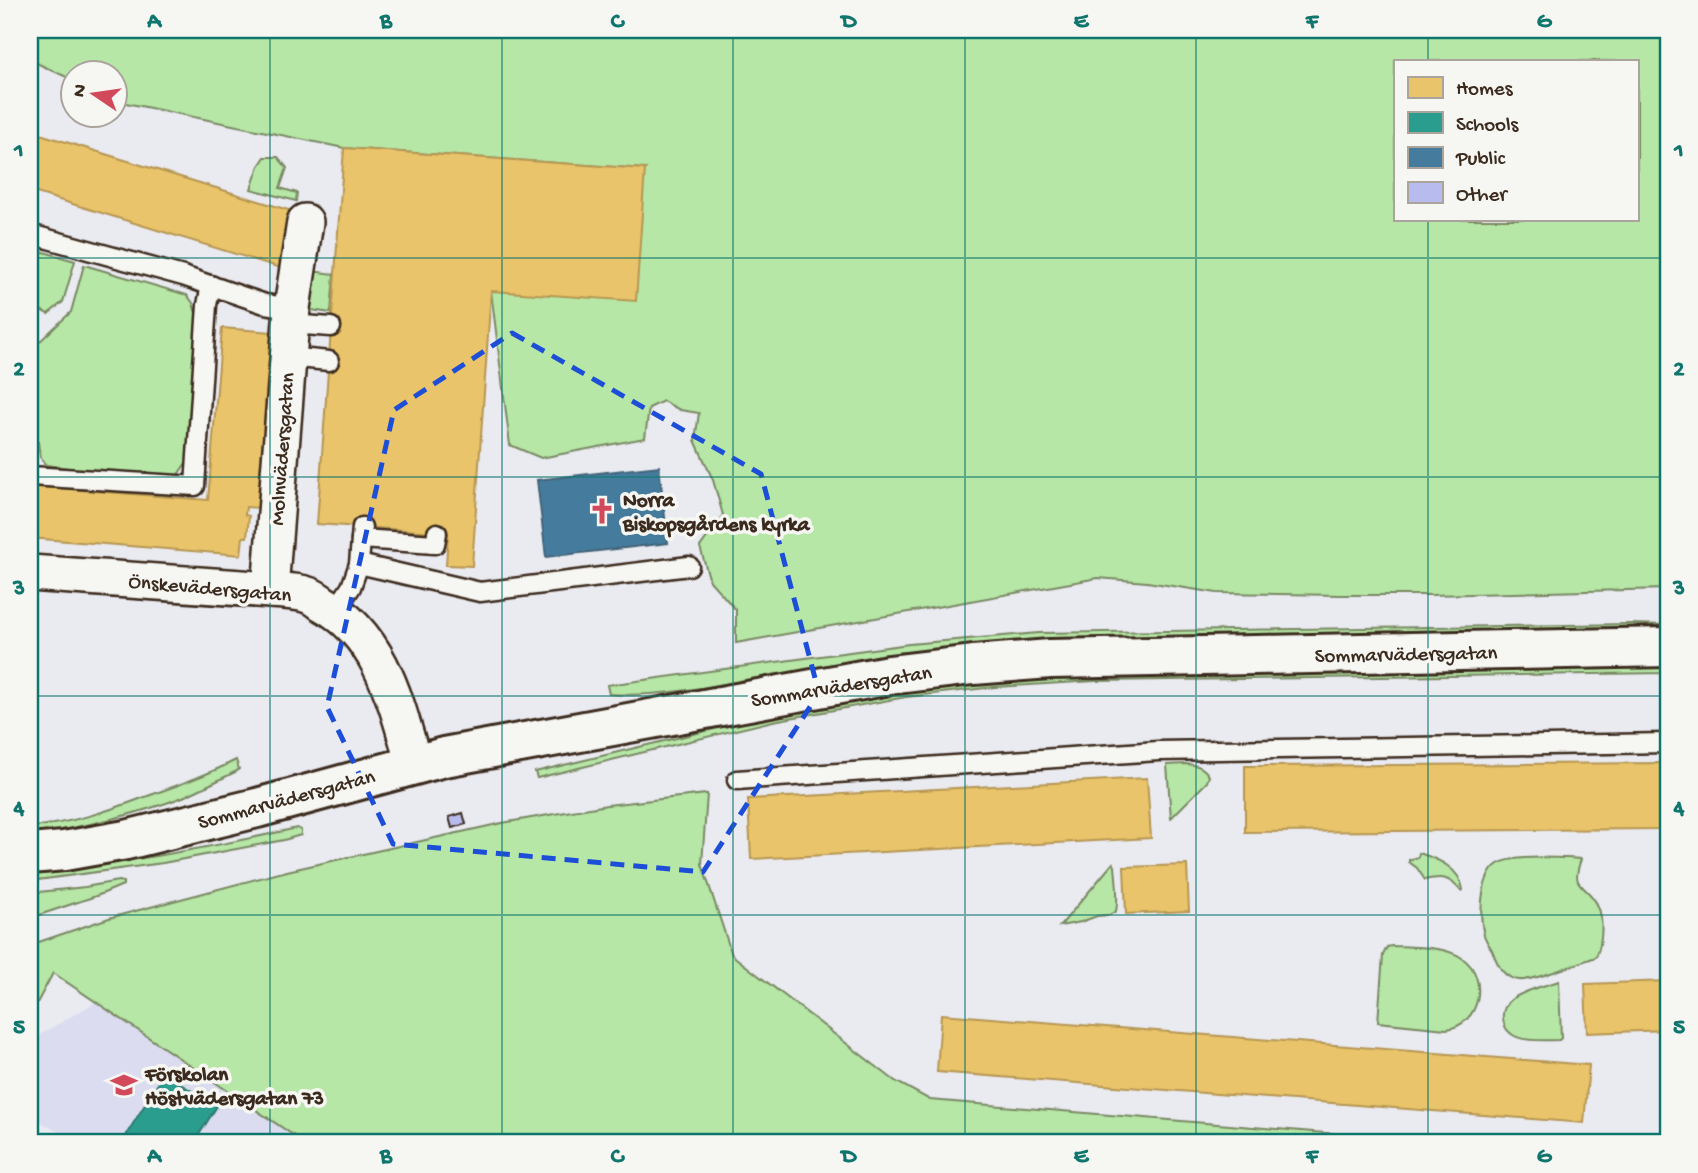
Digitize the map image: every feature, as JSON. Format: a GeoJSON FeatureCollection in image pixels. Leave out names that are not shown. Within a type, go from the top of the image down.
{"type":"FeatureCollection","features":[{"type":"Feature","properties":{"kind":"street","name":"Molnvädersgatan"},"geometry":{"type":"LineString","coordinates":[[270,590],[290,330],[305,222]]}},
{"type":"Feature","properties":{"kind":"street","name":"Önskevädersgatan"},"geometry":{"type":"LineString","coordinates":[[30,573],[308,595],[336,610],[352,623],[385,673],[414,764]]}},
{"type":"Feature","properties":{"kind":"street","name":"Sommarvädersgatan"},"geometry":{"type":"LineString","coordinates":[[30,854],[126,840],[257,808],[444,757],[889,675],[973,665],[1063,659],[1668,648]]}},
{"type":"Feature","properties":{"kind":"lane"},"geometry":{"type":"LineString","coordinates":[[30,234],[146,265],[265,303],[290,330],[329,361]]}},
{"type":"Feature","properties":{"kind":"lane"},"geometry":{"type":"LineString","coordinates":[[30,476],[195,486],[207,305],[211,285]]}},
{"type":"Feature","properties":{"kind":"lane"},"geometry":{"type":"LineString","coordinates":[[290,330],[331,327]]}},
{"type":"Feature","properties":{"kind":"lane"},"geometry":{"type":"LineString","coordinates":[[336,610],[351,587],[359,564],[361,533],[435,544],[436,533]]}},
{"type":"Feature","properties":{"kind":"lane"},"geometry":{"type":"LineString","coordinates":[[359,564],[480,592],[689,566]]}},
{"type":"Feature","properties":{"kind":"lane"},"geometry":{"type":"LineString","coordinates":[[737,780],[1158,751],[1668,743]]}},
{"type":"Feature","properties":{"kind":"highlighted area"},"geometry":{"type":"Polygon","coordinates":[[[512,333],[761,474],[819,693],[703,872],[393,844],[327,707],[394,410],[512,333]]]}},
{"type":"Feature","properties":{"kind":"shaded area","name":"Förskolan Höstvädersgatan 73"},"geometry":{"type":"Polygon","coordinates":[[[96,1002],[305,1143],[75,1143],[30,1115],[30,1055],[41,1034],[96,1002]]]}},
{"type":"Feature","properties":{"kind":"green space"},"geometry":{"type":"Polygon","coordinates":[[[30,30],[1668,30],[1668,589],[1431,595],[1217,593],[1147,582],[1098,578],[736,643],[736,610],[710,581],[700,547],[723,515],[713,480],[695,440],[699,413],[680,410],[663,401],[649,408],[645,438],[541,458],[510,445],[491,291],[645,169],[344,148],[130,104],[130,60],[60,60],[60,74],[30,60],[30,30]]]}},
{"type":"Feature","properties":{"kind":"green space"},"geometry":{"type":"Polygon","coordinates":[[[265,157],[278,157],[287,168],[280,188],[297,193],[296,201],[251,189],[265,157]]]}},
{"type":"Feature","properties":{"kind":"green space"},"geometry":{"type":"Polygon","coordinates":[[[30,248],[75,261],[63,302],[48,314],[40,310],[40,306],[32,308],[30,316],[30,248]]]}},
{"type":"Feature","properties":{"kind":"green space"},"geometry":{"type":"Polygon","coordinates":[[[84,265],[187,295],[193,303],[198,320],[193,415],[188,460],[177,476],[149,480],[84,476],[75,469],[46,465],[40,457],[38,442],[30,441],[30,365],[33,363],[36,345],[71,312],[84,265]]]}},
{"type":"Feature","properties":{"kind":"green space"},"geometry":{"type":"Polygon","coordinates":[[[304,270],[334,274],[331,313],[298,308],[304,270]]]}},
{"type":"Feature","properties":{"kind":"green space"},"geometry":{"type":"Polygon","coordinates":[[[1668,625],[1668,631],[1017,643],[895,656],[671,692],[609,694],[607,685],[909,644],[1039,633],[1668,625]]]}},
{"type":"Feature","properties":{"kind":"green space"},"geometry":{"type":"Polygon","coordinates":[[[1668,667],[1668,673],[1095,681],[995,687],[906,697],[773,721],[537,778],[535,772],[760,718],[891,694],[984,683],[1095,675],[1668,667]]]}},
{"type":"Feature","properties":{"kind":"green space"},"geometry":{"type":"Polygon","coordinates":[[[236,760],[239,769],[237,771],[183,797],[107,820],[30,836],[30,827],[103,812],[191,780],[236,760]]]}},
{"type":"Feature","properties":{"kind":"green space"},"geometry":{"type":"Polygon","coordinates":[[[1186,764],[1199,767],[1209,776],[1207,782],[1171,818],[1167,765],[1186,764]]]}},
{"type":"Feature","properties":{"kind":"green space"},"geometry":{"type":"Polygon","coordinates":[[[707,794],[702,864],[732,955],[895,1081],[930,1100],[1338,1134],[1377,1143],[305,1143],[53,973],[30,1016],[30,945],[109,918],[287,871],[502,823],[607,805],[707,794]]]}},
{"type":"Feature","properties":{"kind":"green space"},"geometry":{"type":"Polygon","coordinates":[[[297,828],[301,830],[301,835],[284,840],[163,863],[30,881],[30,872],[164,855],[297,828]]]}},
{"type":"Feature","properties":{"kind":"green space"},"geometry":{"type":"Polygon","coordinates":[[[1419,853],[1453,870],[1463,890],[1445,879],[1425,880],[1409,862],[1418,857],[1419,853]]]}},
{"type":"Feature","properties":{"kind":"green space"},"geometry":{"type":"Polygon","coordinates":[[[1581,859],[1577,879],[1600,911],[1601,935],[1596,957],[1535,978],[1513,979],[1501,969],[1484,935],[1481,908],[1488,878],[1498,864],[1505,861],[1581,859]]]}},
{"type":"Feature","properties":{"kind":"green space"},"geometry":{"type":"Polygon","coordinates":[[[1113,863],[1117,889],[1116,911],[1060,926],[1113,863]]]}},
{"type":"Feature","properties":{"kind":"green space"},"geometry":{"type":"Polygon","coordinates":[[[123,882],[123,885],[30,918],[30,893],[123,882]]]}},
{"type":"Feature","properties":{"kind":"green space"},"geometry":{"type":"Polygon","coordinates":[[[1387,947],[1447,951],[1471,966],[1478,988],[1477,1000],[1467,1019],[1458,1026],[1446,1029],[1378,1022],[1383,955],[1387,947]]]}},
{"type":"Feature","properties":{"kind":"green space"},"geometry":{"type":"Polygon","coordinates":[[[1559,981],[1561,1038],[1533,1040],[1510,1033],[1503,1018],[1508,1003],[1523,993],[1559,981]]]}},
{"type":"Feature","properties":{"kind":"building: Homes"},"geometry":{"type":"Polygon","coordinates":[[[30,131],[298,213],[281,268],[30,191],[30,131]]]}},
{"type":"Feature","properties":{"kind":"building: Homes"},"geometry":{"type":"Polygon","coordinates":[[[344,148],[645,169],[636,301],[491,291],[472,566],[446,565],[448,533],[317,524],[344,148]]]}},
{"type":"Feature","properties":{"kind":"building: Homes"},"geometry":{"type":"Polygon","coordinates":[[[222,328],[273,332],[259,508],[246,507],[245,515],[249,516],[247,537],[243,537],[241,555],[30,538],[30,486],[208,500],[222,328]]]}},
{"type":"Feature","properties":{"kind":"building: Homes"},"geometry":{"type":"Polygon","coordinates":[[[1668,763],[1668,829],[1245,832],[1245,766],[1668,763]]]}},
{"type":"Feature","properties":{"kind":"building: Homes"},"geometry":{"type":"Polygon","coordinates":[[[1147,778],[1151,838],[751,859],[748,799],[1147,778]]]}},
{"type":"Feature","properties":{"kind":"building: Homes"},"geometry":{"type":"Polygon","coordinates":[[[1187,865],[1189,911],[1126,914],[1124,867],[1187,865]]]}},
{"type":"Feature","properties":{"kind":"building: Homes"},"geometry":{"type":"Polygon","coordinates":[[[1668,981],[1668,1030],[1587,1033],[1585,984],[1668,981]]]}},
{"type":"Feature","properties":{"kind":"building: Homes"},"geometry":{"type":"Polygon","coordinates":[[[941,1014],[1589,1065],[1584,1123],[937,1072],[941,1014]]]}},
{"type":"Feature","properties":{"kind":"building: Schools"},"geometry":{"type":"Polygon","coordinates":[[[164,1074],[217,1106],[195,1141],[198,1143],[121,1143],[164,1074]]]}},
{"type":"Feature","properties":{"kind":"building: Public","name":"Norra Biskopsgårdens kyrka"},"geometry":{"type":"Polygon","coordinates":[[[659,466],[668,543],[546,557],[537,480],[659,466]]]}},
{"type":"Feature","properties":{"kind":"building: Other"},"geometry":{"type":"Polygon","coordinates":[[[463,813],[466,824],[452,828],[449,817],[463,813]]]}},
{"type":"Feature","properties":{"kind":"place","name":"Norra Biskopsgårdens kyrka"},"geometry":{"type":"Point","coordinates":[602,511]}},
{"type":"Feature","properties":{"kind":"place","name":"Förskolan Höstvädersgatan 73"},"geometry":{"type":"Point","coordinates":[124,1085]}}]}
